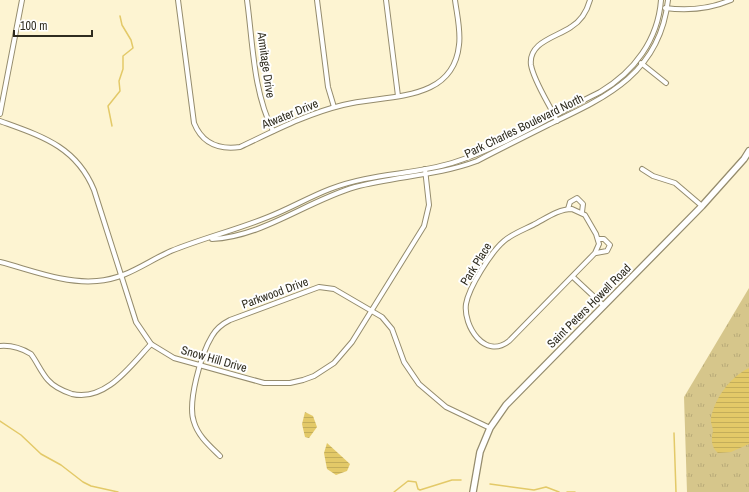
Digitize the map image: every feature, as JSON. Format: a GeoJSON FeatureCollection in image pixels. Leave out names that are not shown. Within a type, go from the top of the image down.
{"type":"FeatureCollection","features":[{"type":"Feature","properties":{"kind":"main road","name":"Saint Peters Howell Road"},"geometry":{"type":"LineString","coordinates":[[473,492],[480,452],[490,428],[506,405],[702,206],[744,159],[749,151]]}},
{"type":"Feature","properties":{"kind":"street"},"geometry":{"type":"LineString","coordinates":[[0,114],[22,0]]}},
{"type":"Feature","properties":{"kind":"street","name":"Atwater Drive"},"geometry":{"type":"LineString","coordinates":[[178,0],[194,123],[201,136],[214,146],[232,148],[240,147],[288,123],[334,107],[367,100],[413,94],[432,87],[441,81],[453,65],[459,45],[455,0]]}},
{"type":"Feature","properties":{"kind":"street","name":"Armitage Drive"},"geometry":{"type":"LineString","coordinates":[[247,0],[259,93],[265,113],[273,131]]}},
{"type":"Feature","properties":{"kind":"street"},"geometry":{"type":"LineString","coordinates":[[317,0],[328,87],[334,107]]}},
{"type":"Feature","properties":{"kind":"street"},"geometry":{"type":"LineString","coordinates":[[386,0],[398,96]]}},
{"type":"Feature","properties":{"kind":"street"},"geometry":{"type":"LineString","coordinates":[[557,121],[534,73],[531,58],[537,47],[542,42],[571,27],[577,22],[586,10],[590,0]]}},
{"type":"Feature","properties":{"kind":"street","name":"Park Charles Boulevard North"},"geometry":{"type":"LineString","coordinates":[[0,262],[73,280],[98,281],[121,277],[170,252],[210,239],[223,231],[273,215],[330,188],[373,176],[425,169],[451,163],[475,154],[609,86],[637,61],[650,39],[660,8],[661,0]]}},
{"type":"Feature","properties":{"kind":"street","name":"Park Charles Boulevard North"},"geometry":{"type":"LineString","coordinates":[[210,239],[225,238],[249,231],[333,195],[370,184],[448,171],[477,161],[604,97],[624,84],[642,64],[657,40],[667,9],[668,0]]}},
{"type":"Feature","properties":{"kind":"street"},"geometry":{"type":"LineString","coordinates":[[660,8],[683,10],[700,9],[731,0]]}},
{"type":"Feature","properties":{"kind":"street"},"geometry":{"type":"LineString","coordinates":[[637,61],[666,83]]}},
{"type":"Feature","properties":{"kind":"street","name":"Snow Hill Drive"},"geometry":{"type":"LineString","coordinates":[[0,121],[54,142],[71,156],[86,173],[94,190],[136,322],[152,344],[174,358],[264,383],[278,384],[303,380],[324,370],[339,358],[372,311],[419,234],[428,215],[429,205],[425,169]]}},
{"type":"Feature","properties":{"kind":"street"},"geometry":{"type":"LineString","coordinates":[[642,169],[653,176],[675,183],[702,206]]}},
{"type":"Feature","properties":{"kind":"street"},"geometry":{"type":"LineString","coordinates":[[330,188],[333,195]]}},
{"type":"Feature","properties":{"kind":"street","name":"Park Place"},"geometry":{"type":"LineString","coordinates":[[577,198],[582,204],[582,212],[598,239],[604,239],[610,246],[607,252],[596,253],[504,345],[495,348],[485,344],[476,336],[469,324],[466,304],[471,291],[499,245],[509,237],[568,209],[570,202],[577,198]]}},
{"type":"Feature","properties":{"kind":"street"},"geometry":{"type":"LineString","coordinates":[[568,209],[582,212]]}},
{"type":"Feature","properties":{"kind":"street"},"geometry":{"type":"LineString","coordinates":[[596,253],[599,244],[598,239]]}},
{"type":"Feature","properties":{"kind":"street"},"geometry":{"type":"LineString","coordinates":[[573,277],[604,306]]}},
{"type":"Feature","properties":{"kind":"street","name":"Parkwood Drive"},"geometry":{"type":"LineString","coordinates":[[220,456],[201,436],[192,416],[193,397],[207,344],[222,325],[247,313],[311,289],[320,288],[334,289],[388,322],[404,362],[419,384],[446,407],[490,428]]}},
{"type":"Feature","properties":{"kind":"street"},"geometry":{"type":"LineString","coordinates":[[0,346],[13,346],[26,351],[31,354],[54,385],[68,393],[83,395],[99,392],[112,384],[152,344]]}},
{"type":"Feature","properties":{"kind":"green space"},"geometry":{"type":"Polygon","coordinates":[[[749,288],[749,492],[687,492],[684,397],[749,288]]]}},
{"type":"Feature","properties":{"kind":"shaded area"},"geometry":{"type":"Polygon","coordinates":[[[749,368],[749,444],[731,452],[718,453],[712,443],[713,431],[711,420],[713,410],[724,389],[736,377],[749,368]]]}},
{"type":"Feature","properties":{"kind":"shaded area"},"geometry":{"type":"Polygon","coordinates":[[[305,412],[313,416],[317,427],[309,438],[305,437],[302,424],[305,412]]]}},
{"type":"Feature","properties":{"kind":"shaded area"},"geometry":{"type":"Polygon","coordinates":[[[327,443],[350,464],[347,471],[336,475],[327,469],[324,453],[327,443]]]}},
{"type":"Feature","properties":{"kind":"waterway"},"geometry":{"type":"LineString","coordinates":[[112,126],[108,106],[120,91],[119,81],[123,69],[123,56],[133,48],[131,40],[122,25],[120,16]]}},
{"type":"Feature","properties":{"kind":"waterway"},"geometry":{"type":"LineString","coordinates":[[0,421],[21,435],[41,454],[61,465],[83,482],[91,486],[118,492]]}},
{"type":"Feature","properties":{"kind":"waterway"},"geometry":{"type":"LineString","coordinates":[[674,433],[676,492]]}},
{"type":"Feature","properties":{"kind":"waterway"},"geometry":{"type":"LineString","coordinates":[[394,492],[408,481],[416,482],[418,489],[420,490],[452,480],[461,480]]}},
{"type":"Feature","properties":{"kind":"waterway"},"geometry":{"type":"LineString","coordinates":[[490,484],[534,490],[546,487],[559,492]]}},
{"type":"Feature","properties":{"kind":"waterway"},"geometry":{"type":"LineString","coordinates":[[567,492],[575,492]]}}]}
